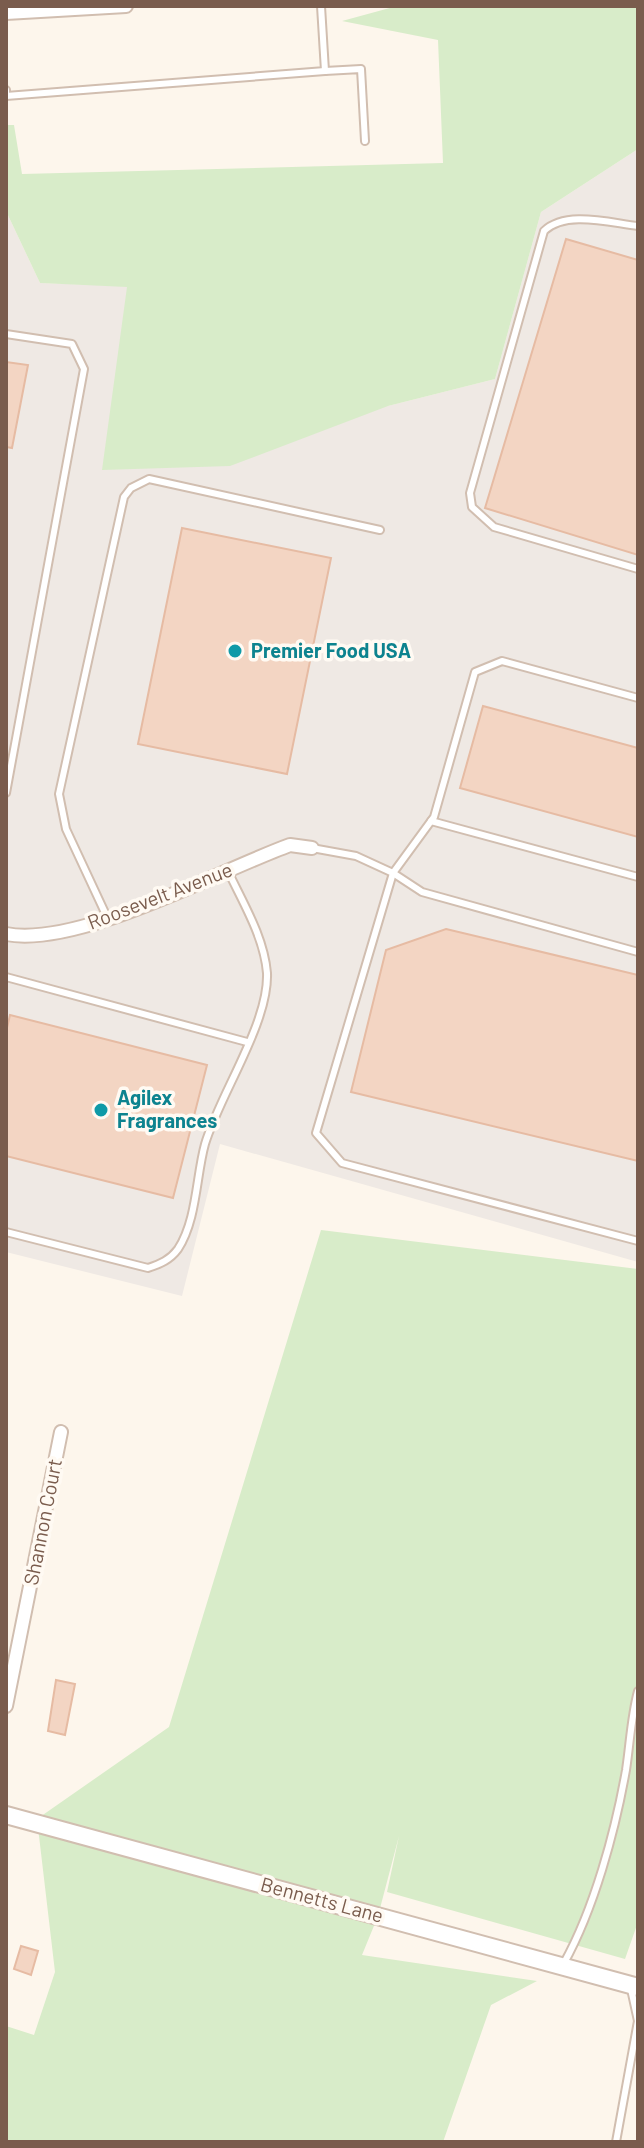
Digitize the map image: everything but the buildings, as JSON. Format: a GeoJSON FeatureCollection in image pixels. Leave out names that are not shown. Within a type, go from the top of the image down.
{"type":"FeatureCollection","features":[{"type":"Feature","properties":{"kind":"street"},"geometry":{"type":"LineString","coordinates":[[6,13],[126,6]]}},
{"type":"Feature","properties":{"kind":"street","name":"Roosevelt Avenue"},"geometry":{"type":"LineString","coordinates":[[6,934],[20,937],[66,932],[290,845],[312,848]]}},
{"type":"Feature","properties":{"kind":"street","name":"Shannon Court"},"geometry":{"type":"LineString","coordinates":[[6,1706],[61,1432]]}},
{"type":"Feature","properties":{"kind":"street","name":"Bennetts Lane"},"geometry":{"type":"LineString","coordinates":[[6,1815],[634,1986]]}},
{"type":"Feature","properties":{"kind":"lane"},"geometry":{"type":"LineString","coordinates":[[321,6],[325,71]]}},
{"type":"Feature","properties":{"kind":"lane"},"geometry":{"type":"LineString","coordinates":[[6,90],[6,96],[361,69],[365,141]]}},
{"type":"Feature","properties":{"kind":"lane"},"geometry":{"type":"LineString","coordinates":[[638,226],[567,219],[553,222],[544,231],[470,493],[472,507],[494,527],[638,569]]}},
{"type":"Feature","properties":{"kind":"lane"},"geometry":{"type":"LineString","coordinates":[[6,334],[72,344],[84,369],[6,793]]}},
{"type":"Feature","properties":{"kind":"lane"},"geometry":{"type":"LineString","coordinates":[[107,917],[66,829],[59,794],[124,497],[139,482],[149,479],[380,530]]}},
{"type":"Feature","properties":{"kind":"lane"},"geometry":{"type":"LineString","coordinates":[[638,698],[502,661],[475,672],[431,821],[393,873],[316,1133],[342,1163],[638,1241]]}},
{"type":"Feature","properties":{"kind":"lane"},"geometry":{"type":"LineString","coordinates":[[431,821],[638,877]]}},
{"type":"Feature","properties":{"kind":"lane"},"geometry":{"type":"LineString","coordinates":[[312,848],[356,856],[393,873],[422,892],[638,952]]}},
{"type":"Feature","properties":{"kind":"lane"},"geometry":{"type":"LineString","coordinates":[[6,1232],[148,1268],[164,1263],[177,1251],[185,1235],[206,1142],[263,1003],[267,975],[263,949],[227,870]]}},
{"type":"Feature","properties":{"kind":"lane"},"geometry":{"type":"LineString","coordinates":[[6,977],[247,1042]]}},
{"type":"Feature","properties":{"kind":"lane"},"geometry":{"type":"LineString","coordinates":[[562,1966],[583,1929],[626,1770],[638,1691]]}},
{"type":"Feature","properties":{"kind":"lane"},"geometry":{"type":"LineString","coordinates":[[616,2142],[638,2021],[634,1986]]}},
{"type":"Feature","properties":{"kind":"shaded area"},"geometry":{"type":"Polygon","coordinates":[[[638,149],[638,1262],[220,1144],[182,1296],[6,1252],[6,211],[40,283],[127,286],[388,406],[495,379],[541,212],[638,149]]]}},
{"type":"Feature","properties":{"kind":"green space"},"geometry":{"type":"Polygon","coordinates":[[[397,6],[638,6],[638,149],[541,212],[495,379],[388,406],[230,466],[102,470],[127,287],[40,283],[6,211],[6,125],[14,125],[22,174],[443,163],[438,40],[342,21],[397,6]]]}},
{"type":"Feature","properties":{"kind":"green space"},"geometry":{"type":"Polygon","coordinates":[[[321,1230],[638,1269],[638,1922],[625,1959],[387,1892],[399,1836],[378,1916],[362,1955],[537,1981],[491,2005],[443,2142],[6,2142],[6,2026],[34,2035],[55,1972],[37,1819],[169,1727],[321,1230]]]}},
{"type":"Feature","properties":{"kind":"place","name":"Premier Food USA"},"geometry":{"type":"Point","coordinates":[235,651]}},
{"type":"Feature","properties":{"kind":"place","name":"Agilex Fragrances"},"geometry":{"type":"Point","coordinates":[101,1110]}}]}
